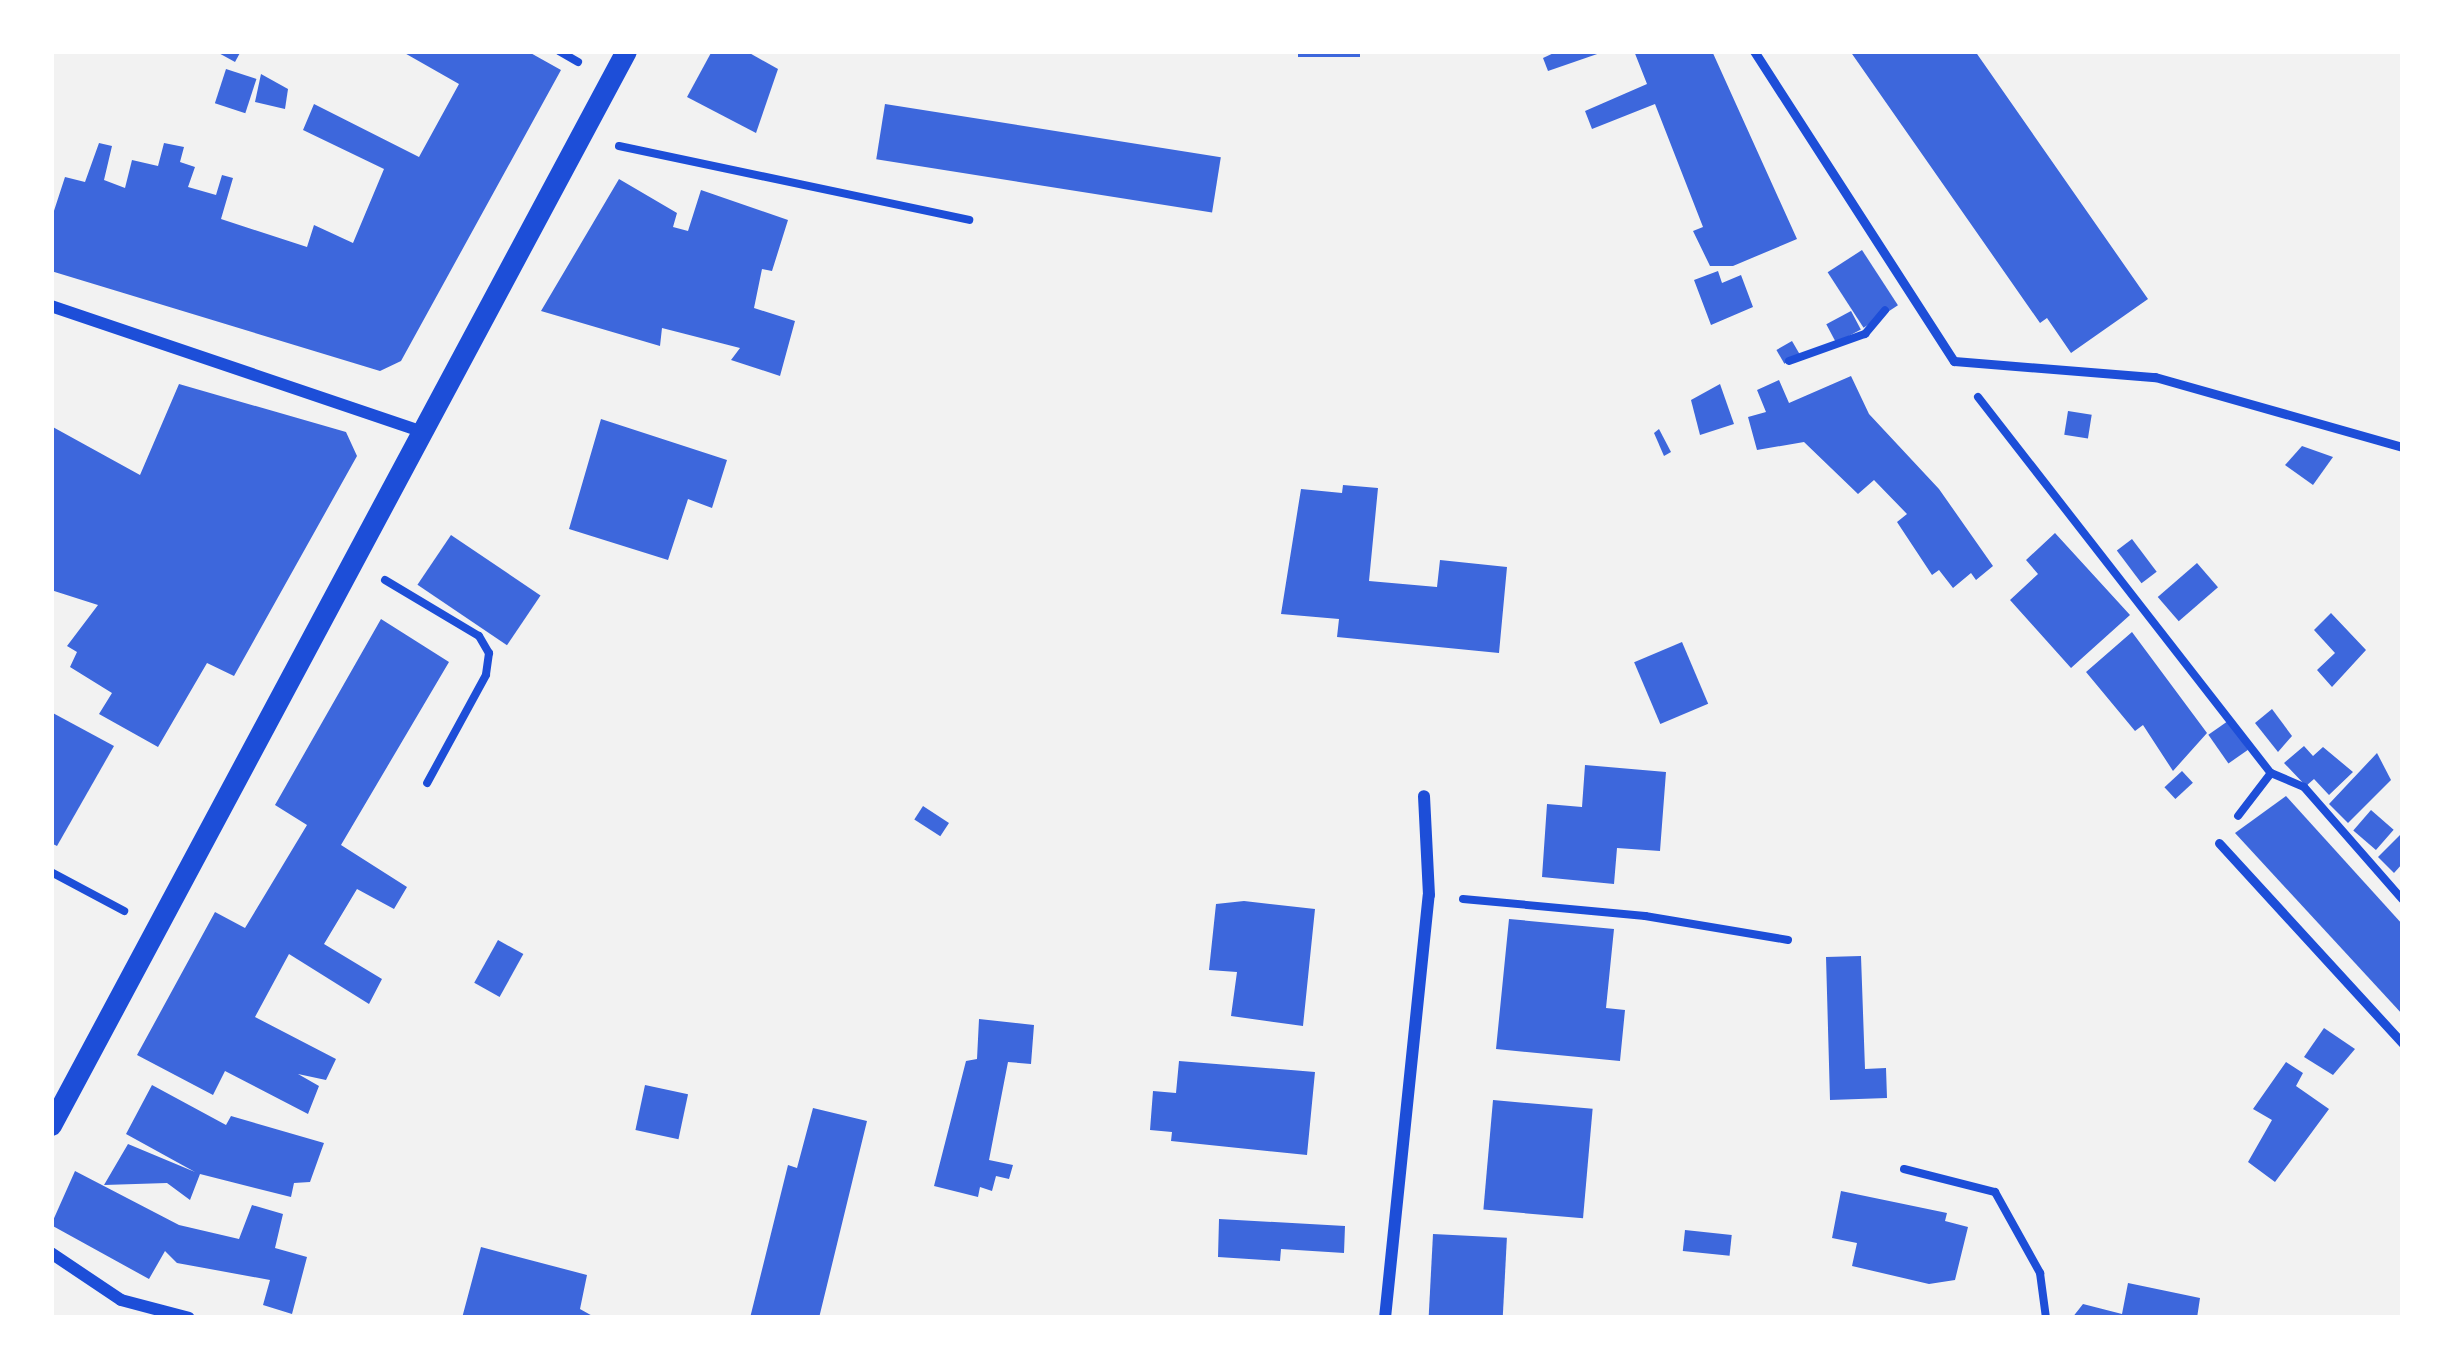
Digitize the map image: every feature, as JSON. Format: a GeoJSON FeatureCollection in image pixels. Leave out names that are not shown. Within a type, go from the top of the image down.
{"type":"FeatureCollection","features":[{"type":"Feature","properties":{"kind":"street"},"geometry":{"type":"LineString","coordinates":[[51,1125],[356,564],[626,51]]}},
{"type":"Feature","properties":{"kind":"street"},"geometry":{"type":"LineString","coordinates":[[51,306],[425,433]]}},
{"type":"Feature","properties":{"kind":"street"},"geometry":{"type":"LineString","coordinates":[[1385,1318],[1429,896],[1424,796]]}},
{"type":"Feature","properties":{"kind":"street"},"geometry":{"type":"LineString","coordinates":[[51,1253],[121,1300],[189,1318]]}},
{"type":"Feature","properties":{"kind":"lane"},"geometry":{"type":"LineString","coordinates":[[1754,51],[1954,361],[2155,377],[2403,447]]}},
{"type":"Feature","properties":{"kind":"lane"},"geometry":{"type":"LineString","coordinates":[[2218,843],[2403,1044]]}},
{"type":"Feature","properties":{"kind":"path"},"geometry":{"type":"LineString","coordinates":[[584,130],[636,154],[969,220]]}},
{"type":"Feature","properties":{"kind":"path"},"geometry":{"type":"LineString","coordinates":[[1789,362],[1864,334],[1905,287]]}},
{"type":"Feature","properties":{"kind":"path"},"geometry":{"type":"LineString","coordinates":[[1954,361],[2271,773],[2304,788],[2402,899]]}},
{"type":"Feature","properties":{"kind":"path"},"geometry":{"type":"LineString","coordinates":[[356,564],[467,628],[489,653],[486,675],[428,783]]}},
{"type":"Feature","properties":{"kind":"path"},"geometry":{"type":"LineString","coordinates":[[2218,843],[2271,773]]}},
{"type":"Feature","properties":{"kind":"path"},"geometry":{"type":"LineString","coordinates":[[51,872],[160,930]]}},
{"type":"Feature","properties":{"kind":"path"},"geometry":{"type":"LineString","coordinates":[[1429,896],[1645,916],[1788,940]]}},
{"type":"Feature","properties":{"kind":"path"},"geometry":{"type":"LineString","coordinates":[[1904,1169],[1995,1192],[2040,1273],[2046,1318]]}},
{"type":"Feature","properties":{"kind":"building"},"geometry":{"type":"Polygon","coordinates":[[[215,51],[241,51],[235,62],[215,51]]]}},
{"type":"Feature","properties":{"kind":"building"},"geometry":{"type":"Polygon","coordinates":[[[401,51],[527,51],[561,70],[401,361],[380,371],[51,271],[51,220],[65,177],[85,182],[99,143],[112,146],[104,180],[125,188],[132,160],[158,166],[164,143],[184,147],[180,162],[195,167],[188,187],[216,195],[222,175],[233,178],[221,219],[307,247],[314,225],[353,243],[384,169],[303,130],[314,104],[419,157],[459,84],[401,51]]]}},
{"type":"Feature","properties":{"kind":"building"},"geometry":{"type":"Polygon","coordinates":[[[712,51],[746,51],[778,69],[756,133],[687,97],[712,51]]]}},
{"type":"Feature","properties":{"kind":"building"},"geometry":{"type":"Polygon","coordinates":[[[1298,51],[1360,51],[1360,57],[1298,57],[1298,51]]]}},
{"type":"Feature","properties":{"kind":"building"},"geometry":{"type":"Polygon","coordinates":[[[1558,51],[1603,52],[1548,71],[1543,58],[1558,51]]]}},
{"type":"Feature","properties":{"kind":"building"},"geometry":{"type":"Polygon","coordinates":[[[1634,51],[1712,51],[1797,239],[1733,266],[1710,266],[1693,231],[1703,227],[1655,104],[1592,129],[1585,111],[1647,84],[1634,51]]]}},
{"type":"Feature","properties":{"kind":"building"},"geometry":{"type":"Polygon","coordinates":[[[1850,51],[1975,51],[2148,299],[2071,353],[2047,318],[2040,323],[1850,51]]]}},
{"type":"Feature","properties":{"kind":"building"},"geometry":{"type":"Polygon","coordinates":[[[226,69],[256,79],[245,113],[215,103],[226,69]]]}},
{"type":"Feature","properties":{"kind":"building"},"geometry":{"type":"Polygon","coordinates":[[[261,74],[288,89],[285,109],[255,102],[261,74]]]}},
{"type":"Feature","properties":{"kind":"building"},"geometry":{"type":"Polygon","coordinates":[[[885,104],[1221,157],[1212,212],[876,159],[885,104]]]}},
{"type":"Feature","properties":{"kind":"building"},"geometry":{"type":"Polygon","coordinates":[[[619,179],[677,213],[673,227],[688,231],[701,190],[788,220],[772,271],[762,269],[754,308],[795,321],[780,376],[731,360],[740,348],[662,328],[660,346],[541,311],[619,179]]]}},
{"type":"Feature","properties":{"kind":"building"},"geometry":{"type":"Polygon","coordinates":[[[1862,250],[1898,305],[1864,328],[1828,272],[1862,250]]]}},
{"type":"Feature","properties":{"kind":"building"},"geometry":{"type":"Polygon","coordinates":[[[1718,271],[1722,283],[1741,275],[1753,307],[1711,325],[1694,280],[1718,271]]]}},
{"type":"Feature","properties":{"kind":"building"},"geometry":{"type":"Polygon","coordinates":[[[1851,311],[1861,330],[1836,343],[1826,324],[1851,311]]]}},
{"type":"Feature","properties":{"kind":"building"},"geometry":{"type":"Polygon","coordinates":[[[1792,341],[1800,355],[1784,364],[1776,350],[1792,341]]]}},
{"type":"Feature","properties":{"kind":"building"},"geometry":{"type":"Polygon","coordinates":[[[1851,376],[1869,414],[1939,489],[1993,566],[1976,580],[1971,573],[1953,588],[1939,570],[1932,575],[1897,522],[1907,514],[1874,480],[1858,494],[1804,442],[1757,450],[1748,417],[1766,412],[1757,390],[1779,380],[1789,403],[1851,376]]]}},
{"type":"Feature","properties":{"kind":"building"},"geometry":{"type":"Polygon","coordinates":[[[179,384],[346,432],[357,456],[234,676],[207,663],[158,747],[99,714],[112,693],[70,667],[77,652],[67,646],[98,605],[51,590],[51,426],[140,475],[179,384]]]}},
{"type":"Feature","properties":{"kind":"building"},"geometry":{"type":"Polygon","coordinates":[[[1720,384],[1734,424],[1700,435],[1691,400],[1720,384]]]}},
{"type":"Feature","properties":{"kind":"building"},"geometry":{"type":"Polygon","coordinates":[[[2068,411],[2092,415],[2088,438],[2064,435],[2068,411]]]}},
{"type":"Feature","properties":{"kind":"building"},"geometry":{"type":"Polygon","coordinates":[[[601,419],[727,460],[712,508],[688,499],[668,560],[569,529],[601,419]]]}},
{"type":"Feature","properties":{"kind":"building"},"geometry":{"type":"Polygon","coordinates":[[[1659,429],[1671,452],[1664,456],[1654,433],[1659,429]]]}},
{"type":"Feature","properties":{"kind":"building"},"geometry":{"type":"Polygon","coordinates":[[[2302,446],[2333,457],[2313,485],[2285,465],[2302,446]]]}},
{"type":"Feature","properties":{"kind":"building"},"geometry":{"type":"Polygon","coordinates":[[[1343,485],[1378,488],[1369,581],[1437,587],[1440,560],[1507,567],[1499,653],[1337,637],[1339,619],[1281,614],[1301,489],[1342,493],[1343,485]]]}},
{"type":"Feature","properties":{"kind":"building"},"geometry":{"type":"Polygon","coordinates":[[[2055,533],[2130,615],[2071,668],[2010,600],[2038,574],[2026,560],[2055,533]]]}},
{"type":"Feature","properties":{"kind":"building"},"geometry":{"type":"Polygon","coordinates":[[[451,535],[541,595],[507,645],[417,585],[451,535]]]}},
{"type":"Feature","properties":{"kind":"building"},"geometry":{"type":"Polygon","coordinates":[[[2132,539],[2157,572],[2142,583],[2117,550],[2132,539]]]}},
{"type":"Feature","properties":{"kind":"building"},"geometry":{"type":"Polygon","coordinates":[[[2197,563],[2218,587],[2179,621],[2158,597],[2197,563]]]}},
{"type":"Feature","properties":{"kind":"building"},"geometry":{"type":"Polygon","coordinates":[[[2331,613],[2366,650],[2332,687],[2317,670],[2335,653],[2314,630],[2331,613]]]}},
{"type":"Feature","properties":{"kind":"building"},"geometry":{"type":"Polygon","coordinates":[[[381,619],[449,662],[341,845],[407,887],[394,909],[357,889],[324,944],[382,979],[369,1004],[289,954],[255,1017],[336,1059],[326,1080],[298,1074],[319,1086],[308,1114],[225,1071],[213,1095],[137,1055],[215,912],[245,928],[307,825],[275,805],[381,619]]]}},
{"type":"Feature","properties":{"kind":"building"},"geometry":{"type":"Polygon","coordinates":[[[2132,632],[2207,733],[2173,771],[2143,725],[2135,731],[2086,672],[2132,632]]]}},
{"type":"Feature","properties":{"kind":"building"},"geometry":{"type":"Polygon","coordinates":[[[1682,642],[1708,704],[1660,724],[1634,662],[1682,642]]]}},
{"type":"Feature","properties":{"kind":"building"},"geometry":{"type":"Polygon","coordinates":[[[2272,709],[2292,736],[2278,752],[2255,723],[2272,709]]]}},
{"type":"Feature","properties":{"kind":"building"},"geometry":{"type":"Polygon","coordinates":[[[51,712],[114,746],[57,846],[51,843],[51,712]]]}},
{"type":"Feature","properties":{"kind":"building"},"geometry":{"type":"Polygon","coordinates":[[[2228,721],[2248,750],[2228,763],[2208,735],[2228,721]]]}},
{"type":"Feature","properties":{"kind":"building"},"geometry":{"type":"Polygon","coordinates":[[[2304,746],[2313,756],[2323,747],[2353,772],[2329,795],[2314,779],[2306,786],[2284,763],[2304,746]]]}},
{"type":"Feature","properties":{"kind":"building"},"geometry":{"type":"Polygon","coordinates":[[[2377,753],[2391,780],[2348,823],[2329,804],[2377,753]]]}},
{"type":"Feature","properties":{"kind":"building"},"geometry":{"type":"Polygon","coordinates":[[[1585,765],[1666,772],[1660,851],[1617,848],[1614,884],[1542,877],[1547,804],[1582,807],[1585,765]]]}},
{"type":"Feature","properties":{"kind":"building"},"geometry":{"type":"Polygon","coordinates":[[[2182,771],[2193,783],[2175,799],[2164,787],[2182,771]]]}},
{"type":"Feature","properties":{"kind":"building"},"geometry":{"type":"Polygon","coordinates":[[[2286,796],[2403,925],[2403,1015],[2235,833],[2286,796]]]}},
{"type":"Feature","properties":{"kind":"building"},"geometry":{"type":"Polygon","coordinates":[[[923,806],[949,823],[940,836],[914,819],[923,806]]]}},
{"type":"Feature","properties":{"kind":"building"},"geometry":{"type":"Polygon","coordinates":[[[2371,810],[2394,830],[2376,850],[2353,830],[2371,810]]]}},
{"type":"Feature","properties":{"kind":"building"},"geometry":{"type":"Polygon","coordinates":[[[2403,832],[2403,863],[2394,873],[2378,857],[2403,832]]]}},
{"type":"Feature","properties":{"kind":"building"},"geometry":{"type":"Polygon","coordinates":[[[1244,901],[1315,909],[1303,1026],[1231,1016],[1237,972],[1209,970],[1216,904],[1244,901]]]}},
{"type":"Feature","properties":{"kind":"building"},"geometry":{"type":"Polygon","coordinates":[[[1509,919],[1614,929],[1606,1008],[1625,1010],[1620,1061],[1496,1049],[1509,919]]]}},
{"type":"Feature","properties":{"kind":"building"},"geometry":{"type":"Polygon","coordinates":[[[498,940],[523,954],[500,997],[474,983],[498,940]]]}},
{"type":"Feature","properties":{"kind":"building"},"geometry":{"type":"Polygon","coordinates":[[[1861,956],[1865,1069],[1886,1068],[1887,1098],[1830,1100],[1826,957],[1861,956]]]}},
{"type":"Feature","properties":{"kind":"building"},"geometry":{"type":"Polygon","coordinates":[[[979,1019],[1034,1025],[1031,1064],[1008,1062],[989,1160],[1013,1165],[1009,1179],[996,1176],[992,1191],[980,1187],[978,1197],[934,1186],[966,1061],[977,1059],[979,1019]]]}},
{"type":"Feature","properties":{"kind":"building"},"geometry":{"type":"Polygon","coordinates":[[[2324,1028],[2355,1049],[2333,1075],[2304,1057],[2324,1028]]]}},
{"type":"Feature","properties":{"kind":"building"},"geometry":{"type":"Polygon","coordinates":[[[1179,1061],[1315,1072],[1307,1155],[1171,1141],[1172,1132],[1150,1130],[1153,1091],[1176,1093],[1179,1061]]]}},
{"type":"Feature","properties":{"kind":"building"},"geometry":{"type":"Polygon","coordinates":[[[2286,1062],[2303,1073],[2296,1086],[2329,1109],[2275,1182],[2248,1162],[2272,1120],[2253,1109],[2286,1062]]]}},
{"type":"Feature","properties":{"kind":"building"},"geometry":{"type":"Polygon","coordinates":[[[152,1085],[226,1125],[231,1116],[324,1143],[310,1182],[294,1183],[291,1197],[200,1174],[190,1200],[167,1183],[104,1185],[128,1144],[195,1172],[126,1134],[152,1085]]]}},
{"type":"Feature","properties":{"kind":"building"},"geometry":{"type":"Polygon","coordinates":[[[645,1085],[688,1094],[678,1139],[635,1130],[645,1085]]]}},
{"type":"Feature","properties":{"kind":"building"},"geometry":{"type":"Polygon","coordinates":[[[1493,1100],[1593,1109],[1583,1218],[1483,1210],[1493,1100]]]}},
{"type":"Feature","properties":{"kind":"building"},"geometry":{"type":"Polygon","coordinates":[[[813,1108],[867,1121],[819,1318],[750,1318],[788,1165],[797,1168],[813,1108]]]}},
{"type":"Feature","properties":{"kind":"building"},"geometry":{"type":"Polygon","coordinates":[[[75,1171],[179,1225],[239,1239],[252,1205],[283,1214],[275,1248],[307,1257],[292,1314],[263,1305],[270,1280],[177,1263],[165,1251],[149,1279],[51,1225],[75,1171]]]}},
{"type":"Feature","properties":{"kind":"building"},"geometry":{"type":"Polygon","coordinates":[[[1841,1191],[1947,1213],[1945,1221],[1968,1227],[1955,1280],[1929,1284],[1852,1266],[1857,1243],[1832,1238],[1841,1191]]]}},
{"type":"Feature","properties":{"kind":"building"},"geometry":{"type":"Polygon","coordinates":[[[1219,1219],[1345,1226],[1344,1253],[1281,1249],[1280,1261],[1218,1257],[1219,1219]]]}},
{"type":"Feature","properties":{"kind":"building"},"geometry":{"type":"Polygon","coordinates":[[[1685,1230],[1732,1235],[1730,1256],[1683,1251],[1685,1230]]]}},
{"type":"Feature","properties":{"kind":"building"},"geometry":{"type":"Polygon","coordinates":[[[1433,1234],[1507,1238],[1503,1318],[1429,1318],[1433,1234]]]}},
{"type":"Feature","properties":{"kind":"building"},"geometry":{"type":"Polygon","coordinates":[[[481,1247],[587,1275],[580,1309],[596,1318],[462,1318],[481,1247]]]}},
{"type":"Feature","properties":{"kind":"building"},"geometry":{"type":"Polygon","coordinates":[[[2128,1283],[2200,1298],[2197,1318],[2072,1318],[2083,1304],[2122,1314],[2128,1283]]]}}]}
